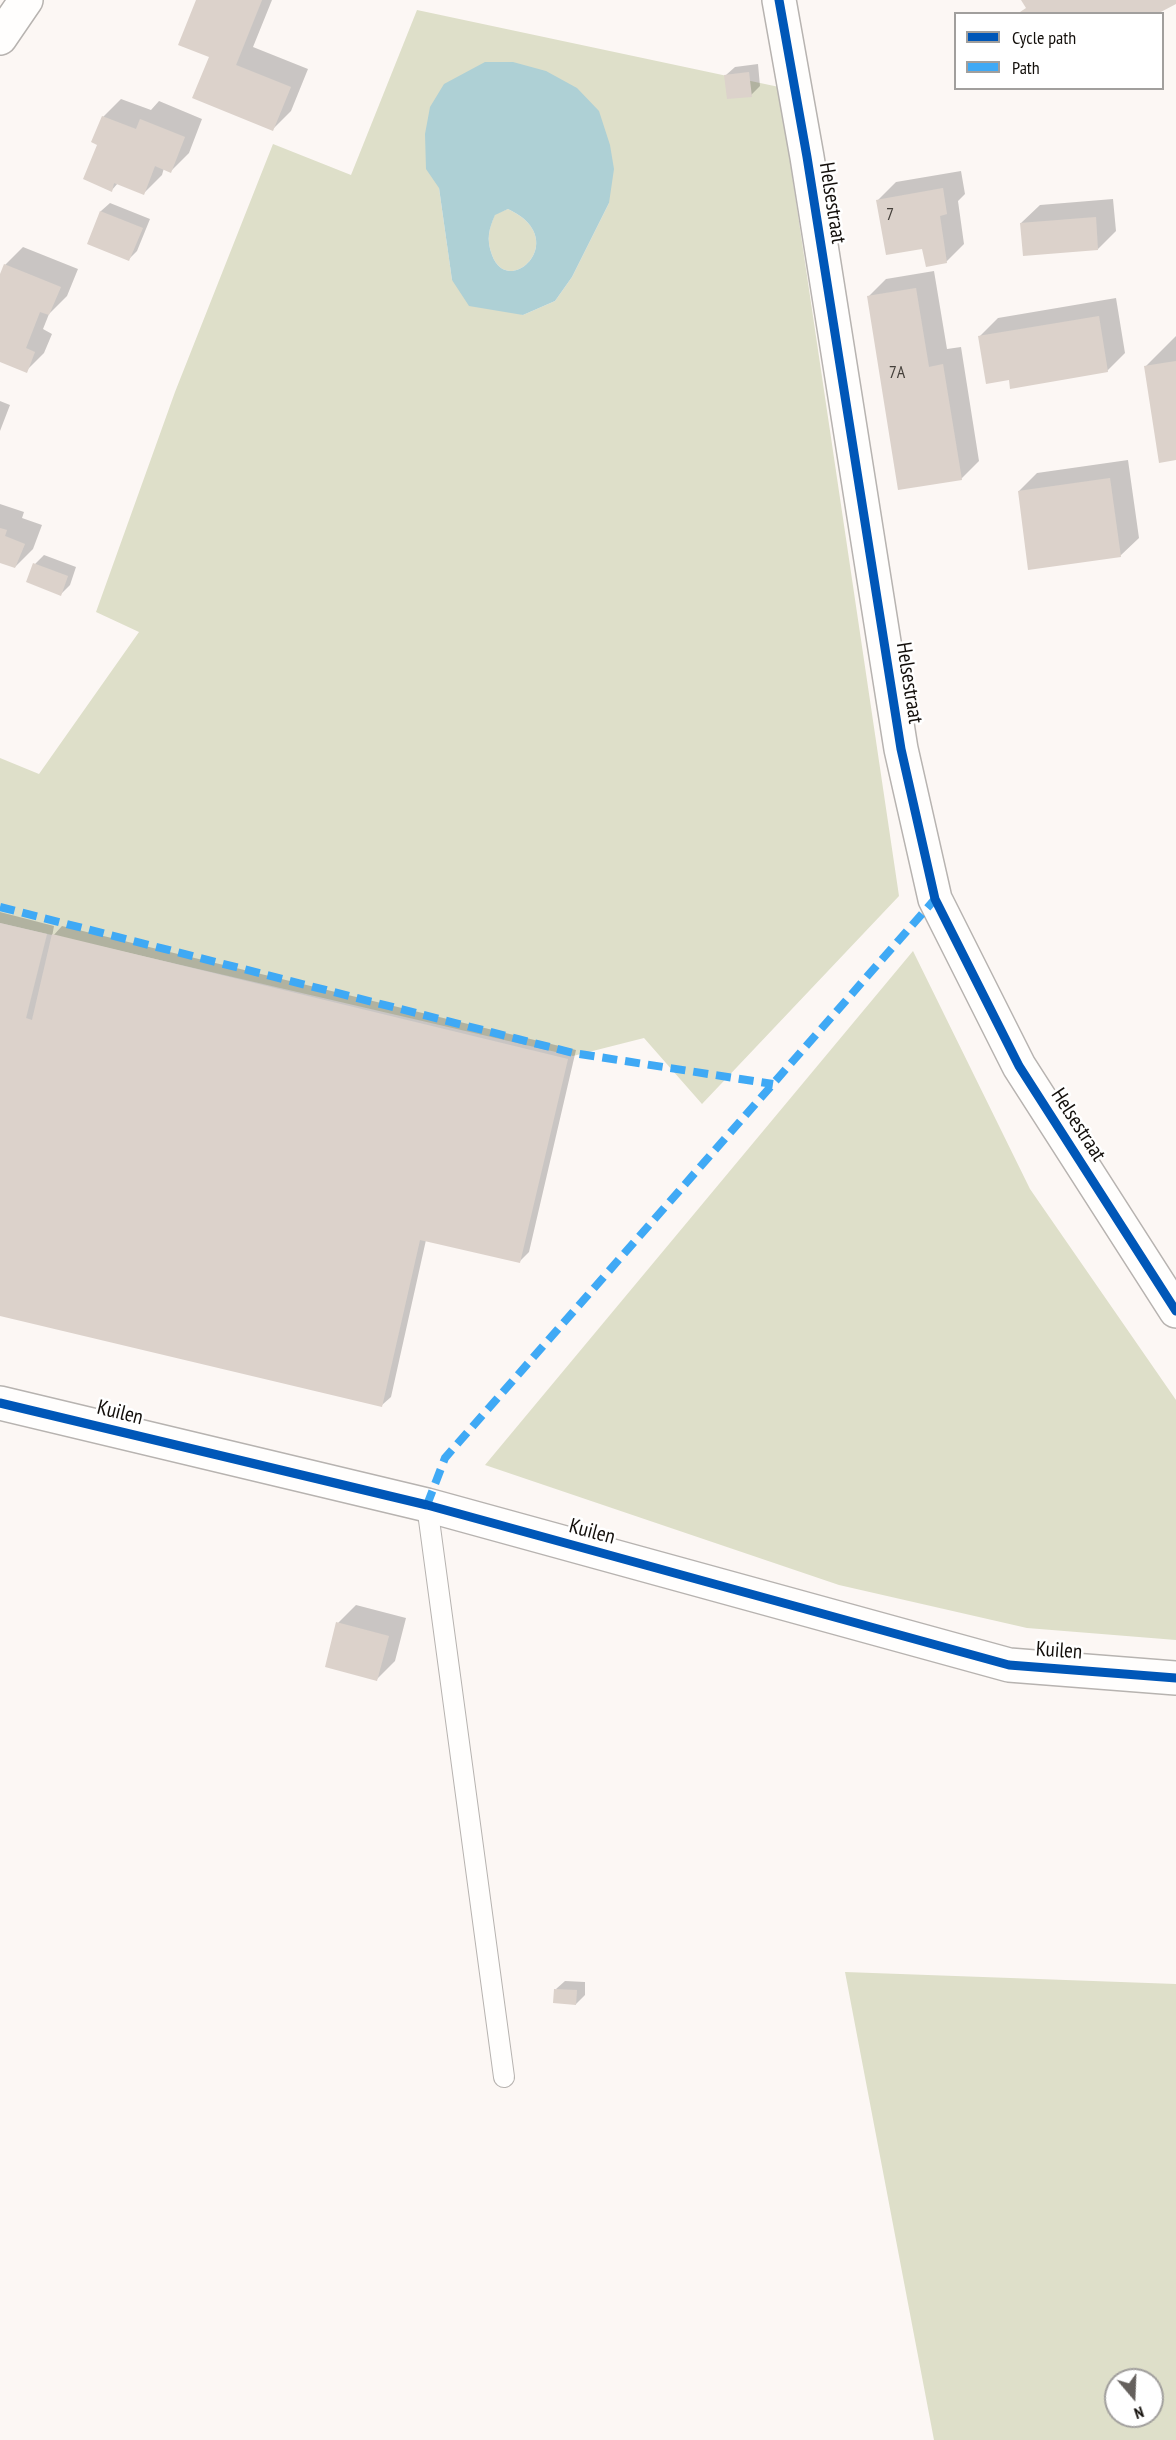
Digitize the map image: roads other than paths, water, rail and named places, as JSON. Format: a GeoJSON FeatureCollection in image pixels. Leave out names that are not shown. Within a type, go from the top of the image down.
{"type":"FeatureCollection","features":[{"type":"Feature","properties":{"kind":"street"},"geometry":{"type":"LineString","coordinates":[[0,38],[27,0]]}},
{"type":"Feature","properties":{"kind":"street","name":"Helsestraat"},"geometry":{"type":"LineString","coordinates":[[779,0],[901,749],[935,899],[1019,1066],[1176,1311]]}},
{"type":"Feature","properties":{"kind":"street","name":"Kuilen"},"geometry":{"type":"LineString","coordinates":[[0,1403],[427,1505],[1009,1665],[1176,1678]]}},
{"type":"Feature","properties":{"kind":"lane"},"geometry":{"type":"LineString","coordinates":[[427,1505],[504,2077]]}},
{"type":"Feature","properties":{"kind":"water"},"geometry":{"type":"Polygon","coordinates":[[[485,62],[513,62],[546,71],[577,88],[599,111],[610,145],[614,169],[609,203],[572,277],[555,301],[523,315],[469,306],[452,280],[439,188],[426,169],[425,134],[430,107],[444,84],[485,62]],[[508,209],[495,215],[490,230],[489,244],[492,255],[500,267],[510,271],[521,268],[530,260],[536,249],[535,235],[527,221],[508,209]]]}}]}
